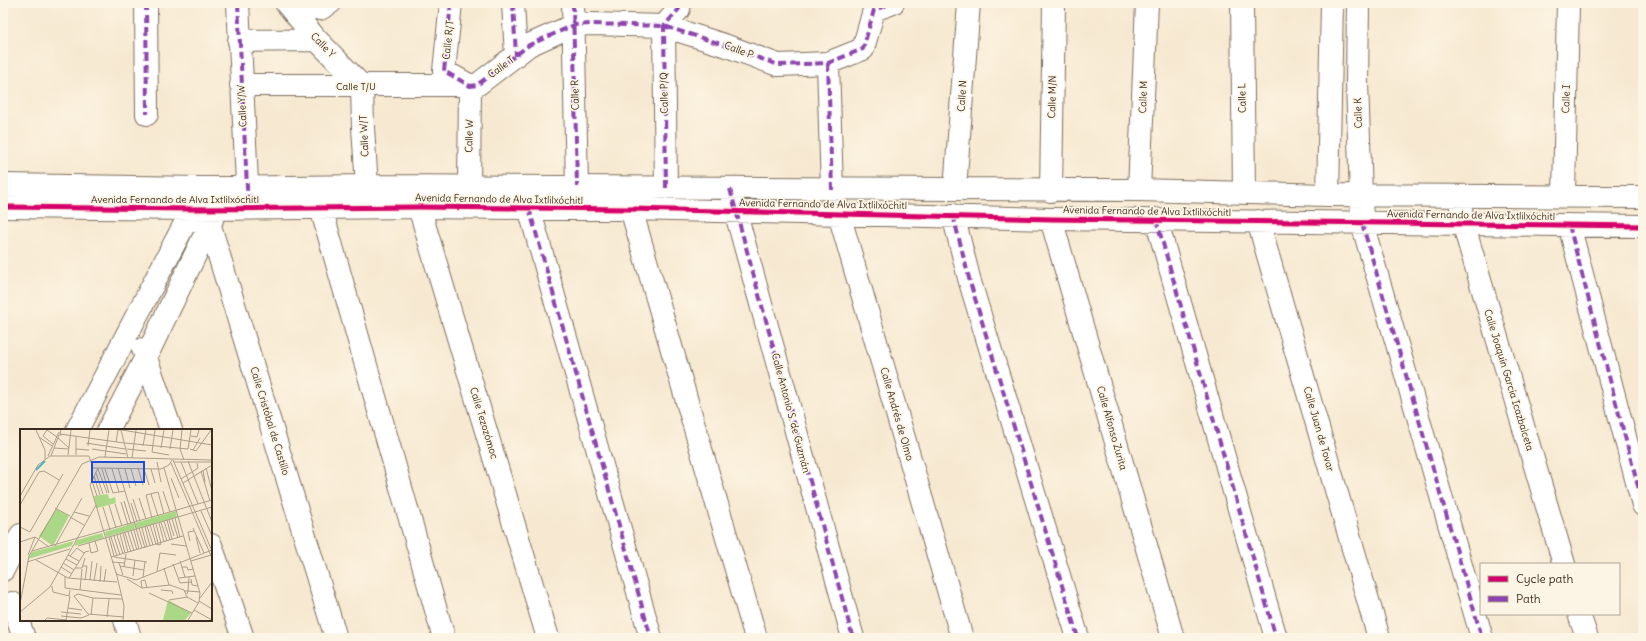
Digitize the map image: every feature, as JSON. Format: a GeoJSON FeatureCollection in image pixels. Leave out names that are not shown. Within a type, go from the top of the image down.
{"type":"FeatureCollection","features":[{"type":"Feature","properties":{"kind":"street"},"geometry":{"type":"LineString","coordinates":[[146,3],[148,114]]}},
{"type":"Feature","properties":{"kind":"street","name":"Calle Y/W"},"geometry":{"type":"LineString","coordinates":[[238,3],[241,85],[248,196]]}},
{"type":"Feature","properties":{"kind":"street","name":"Calle Y"},"geometry":{"type":"LineString","coordinates":[[286,3],[317,40],[362,86]]}},
{"type":"Feature","properties":{"kind":"street"},"geometry":{"type":"LineString","coordinates":[[295,3],[320,9],[330,3]]}},
{"type":"Feature","properties":{"kind":"street","name":"Calle R/T"},"geometry":{"type":"LineString","coordinates":[[451,3],[444,71],[470,86]]}},
{"type":"Feature","properties":{"kind":"street"},"geometry":{"type":"LineString","coordinates":[[513,3],[523,51]]}},
{"type":"Feature","properties":{"kind":"street","name":"Calle R"},"geometry":{"type":"LineString","coordinates":[[574,3],[577,187]]}},
{"type":"Feature","properties":{"kind":"street"},"geometry":{"type":"LineString","coordinates":[[664,26],[679,9],[680,3]]}},
{"type":"Feature","properties":{"kind":"street","name":"Calle P"},"geometry":{"type":"LineString","coordinates":[[523,51],[574,26],[590,24],[664,26],[727,46],[778,65],[828,63],[863,49],[874,10],[892,3]]}},
{"type":"Feature","properties":{"kind":"street","name":"Calle N"},"geometry":{"type":"LineString","coordinates":[[955,189],[969,3]]}},
{"type":"Feature","properties":{"kind":"street","name":"Calle M/N"},"geometry":{"type":"LineString","coordinates":[[1051,191],[1054,3]]}},
{"type":"Feature","properties":{"kind":"street","name":"Calle M"},"geometry":{"type":"LineString","coordinates":[[1139,190],[1147,3]]}},
{"type":"Feature","properties":{"kind":"street","name":"Calle L"},"geometry":{"type":"LineString","coordinates":[[1242,3],[1244,193]]}},
{"type":"Feature","properties":{"kind":"street"},"geometry":{"type":"LineString","coordinates":[[1328,195],[1332,3]]}},
{"type":"Feature","properties":{"kind":"street","name":"Calle K"},"geometry":{"type":"LineString","coordinates":[[1358,3],[1357,83],[1362,223]]}},
{"type":"Feature","properties":{"kind":"street","name":"Calle I"},"geometry":{"type":"LineString","coordinates":[[1564,196],[1568,3]]}},
{"type":"Feature","properties":{"kind":"street","name":"Calle P/Q"},"geometry":{"type":"LineString","coordinates":[[664,26],[666,188]]}},
{"type":"Feature","properties":{"kind":"street"},"geometry":{"type":"LineString","coordinates":[[239,41],[317,40]]}},
{"type":"Feature","properties":{"kind":"street","name":"Calle T"},"geometry":{"type":"LineString","coordinates":[[470,86],[477,85],[523,51]]}},
{"type":"Feature","properties":{"kind":"street"},"geometry":{"type":"LineString","coordinates":[[828,63],[832,190]]}},
{"type":"Feature","properties":{"kind":"street","name":"Calle T/U"},"geometry":{"type":"LineString","coordinates":[[241,85],[470,86]]}},
{"type":"Feature","properties":{"kind":"street","name":"Calle W/T"},"geometry":{"type":"LineString","coordinates":[[362,86],[367,186]]}},
{"type":"Feature","properties":{"kind":"street","name":"Calle W"},"geometry":{"type":"LineString","coordinates":[[469,187],[470,86]]}},
{"type":"Feature","properties":{"kind":"street","name":"Avenida Fernando de Alva Ixtlilxóchitl"},"geometry":{"type":"LineString","coordinates":[[3,185],[201,188],[218,204],[287,187],[367,186],[832,190],[1139,190],[1328,195],[1459,194],[1643,196]]}},
{"type":"Feature","properties":{"kind":"street","name":"Avenida Fernando de Alva Ixtlilxóchitl"},"geometry":{"type":"LineString","coordinates":[[78,429],[191,214],[201,188]]}},
{"type":"Feature","properties":{"kind":"street","name":"Calle Antonio S. de Guzmán"},"geometry":{"type":"LineString","coordinates":[[730,189],[853,638]]}},
{"type":"Feature","properties":{"kind":"street","name":"Calle Andrés de Olmo"},"geometry":{"type":"LineString","coordinates":[[832,190],[962,638]]}},
{"type":"Feature","properties":{"kind":"street","name":"Calle Joaquín García Icazbalceta"},"geometry":{"type":"LineString","coordinates":[[1459,194],[1462,223],[1564,563]]}},
{"type":"Feature","properties":{"kind":"street","name":"Avenida Fernando de Alva Ixtlilxóchitl"},"geometry":{"type":"LineString","coordinates":[[248,196],[321,208],[419,207],[631,209],[1051,218],[1643,226]]}},
{"type":"Feature","properties":{"kind":"street"},"geometry":{"type":"LineString","coordinates":[[191,214],[208,197],[218,204]]}},
{"type":"Feature","properties":{"kind":"street"},"geometry":{"type":"LineString","coordinates":[[191,214],[218,204]]}},
{"type":"Feature","properties":{"kind":"street"},"geometry":{"type":"LineString","coordinates":[[109,429],[146,357],[218,204]]}},
{"type":"Feature","properties":{"kind":"street","name":"Calle Cristóbal de Castillo"},"geometry":{"type":"LineString","coordinates":[[218,204],[336,638]]}},
{"type":"Feature","properties":{"kind":"street","name":"Avenida Fernando de Alva Ixtlilxóchitl"},"geometry":{"type":"LineString","coordinates":[[3,207],[191,214]]}},
{"type":"Feature","properties":{"kind":"street","name":"Calle Tezozómoc"},"geometry":{"type":"LineString","coordinates":[[419,207],[548,638]]}},
{"type":"Feature","properties":{"kind":"street"},"geometry":{"type":"LineString","coordinates":[[321,208],[444,638]]}},
{"type":"Feature","properties":{"kind":"street"},"geometry":{"type":"LineString","coordinates":[[529,208],[651,638]]}},
{"type":"Feature","properties":{"kind":"street"},"geometry":{"type":"LineString","coordinates":[[631,209],[756,638]]}},
{"type":"Feature","properties":{"kind":"street"},"geometry":{"type":"LineString","coordinates":[[953,216],[970,282],[1078,638]]}},
{"type":"Feature","properties":{"kind":"street","name":"Calle Alfonso Zurita"},"geometry":{"type":"LineString","coordinates":[[1051,218],[1173,638]]}},
{"type":"Feature","properties":{"kind":"street"},"geometry":{"type":"LineString","coordinates":[[1156,219],[1276,638]]}},
{"type":"Feature","properties":{"kind":"street","name":"Calle Juan de Tovar"},"geometry":{"type":"LineString","coordinates":[[1258,221],[1379,638]]}},
{"type":"Feature","properties":{"kind":"street"},"geometry":{"type":"LineString","coordinates":[[1362,223],[1482,638]]}},
{"type":"Feature","properties":{"kind":"street"},"geometry":{"type":"LineString","coordinates":[[1569,225],[1643,505]]}},
{"type":"Feature","properties":{"kind":"street"},"geometry":{"type":"LineString","coordinates":[[133,324],[171,429]]}},
{"type":"Feature","properties":{"kind":"street"},"geometry":{"type":"LineString","coordinates":[[3,570],[20,538]]}},
{"type":"Feature","properties":{"kind":"street"},"geometry":{"type":"LineString","coordinates":[[212,548],[243,638]]}},
{"type":"Feature","properties":{"kind":"street"},"geometry":{"type":"LineString","coordinates":[[12,603],[24,638]]}},
{"type":"Feature","properties":{"kind":"street"},"geometry":{"type":"LineString","coordinates":[[1579,615],[1587,638]]}},
{"type":"Feature","properties":{"kind":"street"},"geometry":{"type":"LineString","coordinates":[[125,621],[130,638]]}},
{"type":"Feature","properties":{"kind":"marked path"},"geometry":{"type":"LineString","coordinates":[[146,3],[147,114]]}},
{"type":"Feature","properties":{"kind":"marked path"},"geometry":{"type":"LineString","coordinates":[[238,3],[248,208]]}},
{"type":"Feature","properties":{"kind":"marked path"},"geometry":{"type":"LineString","coordinates":[[451,3],[444,71],[470,86],[477,85],[529,45],[574,25],[664,26],[727,46],[778,65],[828,63],[863,49],[874,10],[893,3]]}},
{"type":"Feature","properties":{"kind":"marked path"},"geometry":{"type":"LineString","coordinates":[[513,3],[516,56]]}},
{"type":"Feature","properties":{"kind":"marked path"},"geometry":{"type":"LineString","coordinates":[[573,3],[577,187]]}},
{"type":"Feature","properties":{"kind":"marked path"},"geometry":{"type":"LineString","coordinates":[[666,188],[664,26],[679,9],[680,3]]}},
{"type":"Feature","properties":{"kind":"marked path"},"geometry":{"type":"LineString","coordinates":[[828,63],[832,190]]}},
{"type":"Feature","properties":{"kind":"marked path"},"geometry":{"type":"LineString","coordinates":[[730,189],[853,638]]}},
{"type":"Feature","properties":{"kind":"marked path"},"geometry":{"type":"LineString","coordinates":[[529,208],[651,638]]}},
{"type":"Feature","properties":{"kind":"marked path"},"geometry":{"type":"LineString","coordinates":[[953,215],[970,282],[1078,638]]}},
{"type":"Feature","properties":{"kind":"marked path"},"geometry":{"type":"LineString","coordinates":[[1156,219],[1276,638]]}},
{"type":"Feature","properties":{"kind":"marked path"},"geometry":{"type":"LineString","coordinates":[[1362,223],[1482,638]]}},
{"type":"Feature","properties":{"kind":"marked path"},"geometry":{"type":"LineString","coordinates":[[1569,225],[1643,505]]}},
{"type":"Feature","properties":{"kind":"cycle path"},"geometry":{"type":"LineString","coordinates":[[3,207],[193,209],[419,207],[631,209],[1051,219],[1643,226]]}}]}
